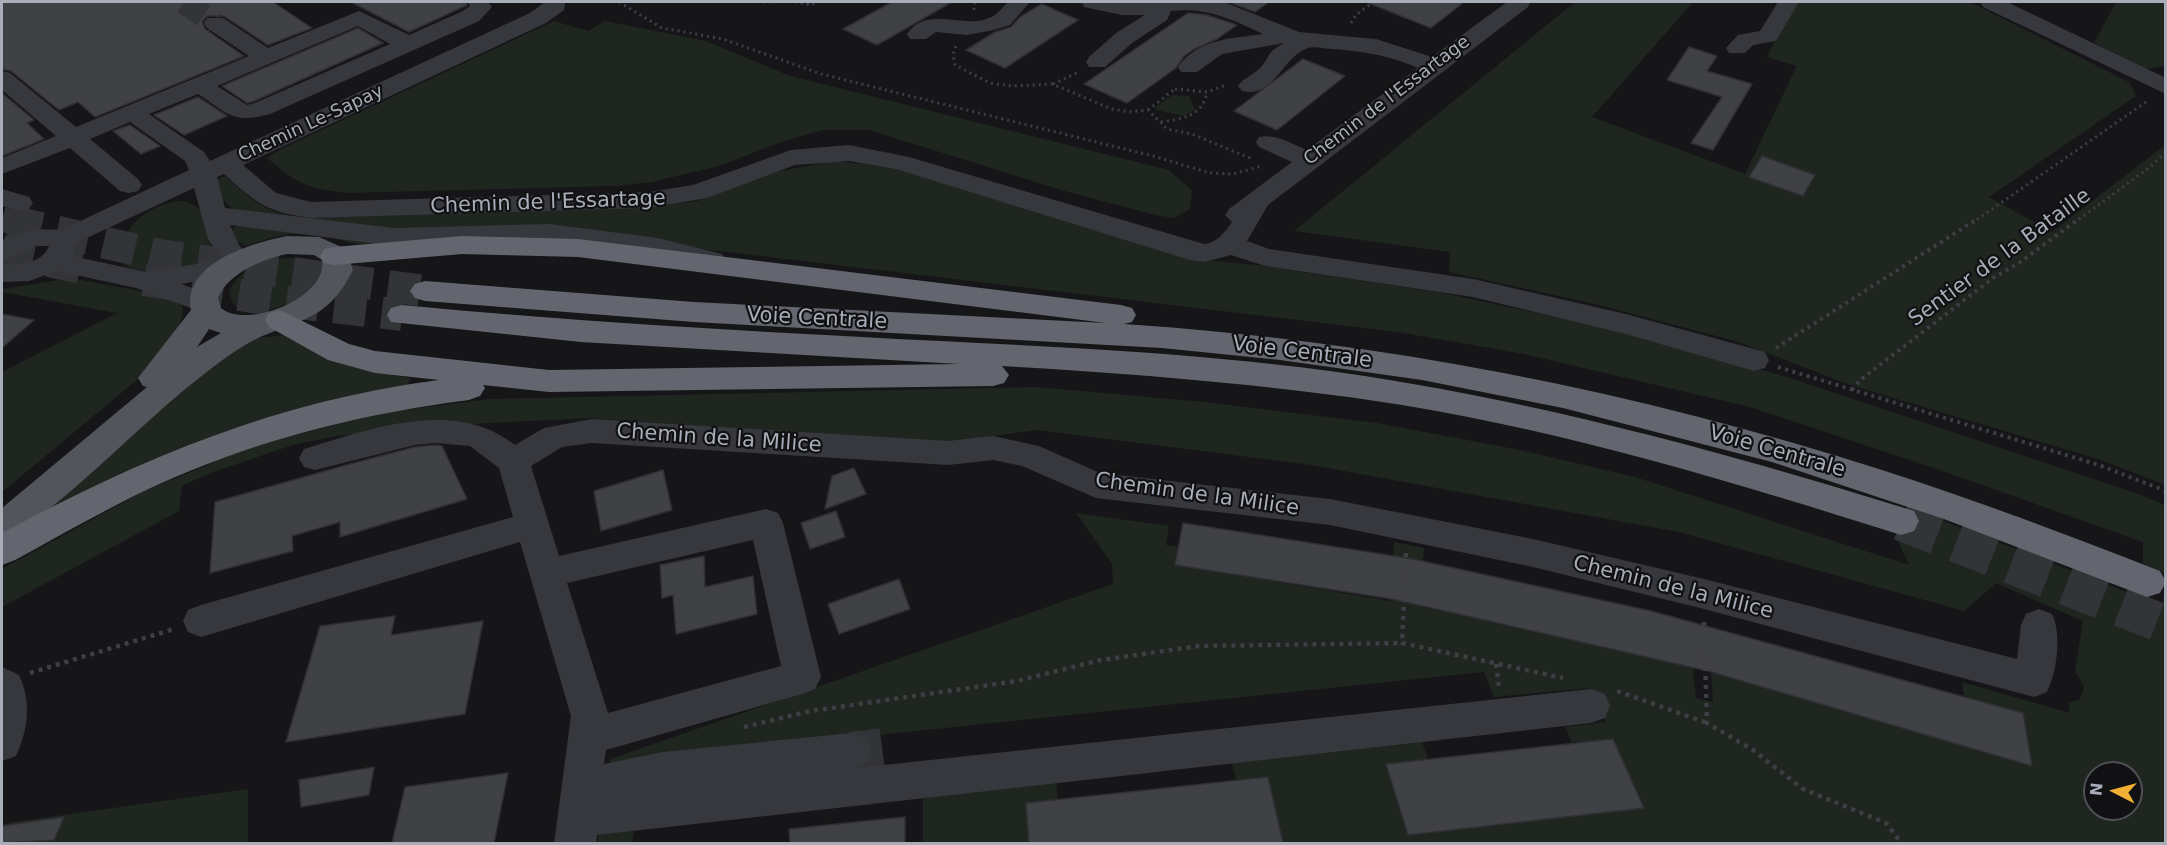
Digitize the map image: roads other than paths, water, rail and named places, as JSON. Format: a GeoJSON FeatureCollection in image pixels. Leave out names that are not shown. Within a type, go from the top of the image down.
{"type":"FeatureCollection","features":[{"type":"Feature","properties":{"kind":"highway"},"geometry":{"type":"LineString","coordinates":[[334,256],[462,244],[578,248],[1099,312],[1379,351],[1532,382],[1637,408],[1800,458]]}},
{"type":"Feature","properties":{"kind":"highway","name":"Voie Centrale"},"geometry":{"type":"LineString","coordinates":[[425,291],[623,308],[1060,331],[1278,348],[1426,370],[1556,394],[1800,458],[1997,524],[2147,582]]}},
{"type":"Feature","properties":{"kind":"highway","name":"Voie Centrale"},"geometry":{"type":"LineString","coordinates":[[402,315],[657,337],[1199,368],[1332,383],[1474,406],[1697,458],[1900,521]]}},
{"type":"Feature","properties":{"kind":"highway"},"geometry":{"type":"LineString","coordinates":[[271,322],[339,352],[375,362],[549,381]]}},
{"type":"Feature","properties":{"kind":"highway"},"geometry":{"type":"LineString","coordinates":[[2,550],[127,484],[189,457],[267,428],[327,411],[403,396],[549,381],[993,375],[1107,377],[1254,386],[1474,406]]}},
{"type":"Feature","properties":{"kind":"main road"},"geometry":{"type":"LineString","coordinates":[[2,506],[100,425],[160,371],[176,354],[205,307],[213,281],[233,264],[277,246],[298,244],[325,248],[338,261],[339,273],[330,289],[305,308],[218,348],[195,364],[90,457],[2,527]]}},
{"type":"Feature","properties":{"kind":"main road"},"geometry":{"type":"LineString","coordinates":[[205,307],[213,318],[228,324],[271,322]]}},
{"type":"Feature","properties":{"kind":"street"},"geometry":{"type":"LineString","coordinates":[[199,84],[243,113],[272,105],[471,16],[481,7],[478,2]]}},
{"type":"Feature","properties":{"kind":"street","name":"Chemin Le-Sapay"},"geometry":{"type":"LineString","coordinates":[[3,255],[29,272],[132,195],[202,174],[235,159],[538,18],[549,12],[555,2]]}},
{"type":"Feature","properties":{"kind":"street"},"geometry":{"type":"LineString","coordinates":[[918,34],[932,26],[967,28],[1002,20],[1019,2]]}},
{"type":"Feature","properties":{"kind":"street"},"geometry":{"type":"LineString","coordinates":[[1092,2],[1123,9],[1197,3],[1220,6],[1297,38]]}},
{"type":"Feature","properties":{"kind":"street","name":"Chemin de l'Essartage"},"geometry":{"type":"LineString","coordinates":[[235,159],[267,199],[288,207],[342,211],[649,200],[698,192],[790,158],[824,153],[849,153],[900,162],[1193,252],[1219,251],[1230,245],[1243,230],[1256,203],[1288,158],[1439,62],[1520,2]]}},
{"type":"Feature","properties":{"kind":"street"},"geometry":{"type":"LineString","coordinates":[[1737,48],[1746,40],[1768,36],[1788,2]]}},
{"type":"Feature","properties":{"kind":"street"},"geometry":{"type":"LineString","coordinates":[[1991,2],[2161,91]]}},
{"type":"Feature","properties":{"kind":"street"},"geometry":{"type":"LineString","coordinates":[[1097,62],[1124,38],[1173,5]]}},
{"type":"Feature","properties":{"kind":"street"},"geometry":{"type":"LineString","coordinates":[[2,166],[359,18],[408,44]]}},
{"type":"Feature","properties":{"kind":"street"},"geometry":{"type":"LineString","coordinates":[[1372,22],[1388,35],[1439,62]]}},
{"type":"Feature","properties":{"kind":"street"},"geometry":{"type":"LineString","coordinates":[[215,23],[265,56]]}},
{"type":"Feature","properties":{"kind":"street"},"geometry":{"type":"LineString","coordinates":[[1250,86],[1272,70],[1278,57],[1297,38]]}},
{"type":"Feature","properties":{"kind":"street"},"geometry":{"type":"LineString","coordinates":[[1190,67],[1215,48],[1297,38],[1386,48],[1439,62]]}},
{"type":"Feature","properties":{"kind":"street"},"geometry":{"type":"LineString","coordinates":[[237,68],[272,105]]}},
{"type":"Feature","properties":{"kind":"street"},"geometry":{"type":"LineString","coordinates":[[2,78],[73,137],[132,195],[103,244],[104,258],[111,273]]}},
{"type":"Feature","properties":{"kind":"street"},"geometry":{"type":"LineString","coordinates":[[235,159],[268,121],[272,105]]}},
{"type":"Feature","properties":{"kind":"street"},"geometry":{"type":"LineString","coordinates":[[132,113],[188,150],[201,166],[214,215],[233,264],[142,280]]}},
{"type":"Feature","properties":{"kind":"street","name":"Chemin de l'Essartage"},"geometry":{"type":"LineString","coordinates":[[1153,238],[1199,237],[1211,232],[1256,203]]}},
{"type":"Feature","properties":{"kind":"street"},"geometry":{"type":"LineString","coordinates":[[214,215],[394,237],[500,232],[570,236],[658,247],[747,269]]}},
{"type":"Feature","properties":{"kind":"street"},"geometry":{"type":"LineString","coordinates":[[1230,245],[1265,257],[1473,288],[1626,324],[1754,360]]}},
{"type":"Feature","properties":{"kind":"street"},"geometry":{"type":"LineString","coordinates":[[57,250],[111,273],[142,280],[205,307]]}},
{"type":"Feature","properties":{"kind":"street"},"geometry":{"type":"LineString","coordinates":[[315,458],[409,435],[442,431],[477,436],[513,461],[590,716],[579,816]]}},
{"type":"Feature","properties":{"kind":"street","name":"Chemin de la Milice"},"geometry":{"type":"LineString","coordinates":[[513,461],[555,436],[592,431],[910,452],[948,453],[993,448],[1028,455],[1096,485],[1330,513],[1533,553],[1704,594],[2034,680],[2039,625]]}},
{"type":"Feature","properties":{"kind":"street"},"geometry":{"type":"LineString","coordinates":[[548,573],[766,523],[802,677],[588,737]]}},
{"type":"Feature","properties":{"kind":"street"},"geometry":{"type":"LineString","coordinates":[[201,621],[534,525]]}},
{"type":"Feature","properties":{"kind":"street"},"geometry":{"type":"LineString","coordinates":[[2,743],[8,723],[4,686]]}},
{"type":"Feature","properties":{"kind":"street"},"geometry":{"type":"LineString","coordinates":[[579,816],[1592,692]]}},
{"type":"Feature","properties":{"kind":"street"},"geometry":{"type":"LineString","coordinates":[[579,816],[663,771],[851,751]]}},
{"type":"Feature","properties":{"kind":"tunnel"},"geometry":{"type":"LineString","coordinates":[[184,2],[215,23]]}},
{"type":"Feature","properties":{"kind":"tunnel"},"geometry":{"type":"LineString","coordinates":[[2,219],[15,223]]}},
{"type":"Feature","properties":{"kind":"tunnel"},"geometry":{"type":"LineString","coordinates":[[10,221],[159,255],[425,291]]}},
{"type":"Feature","properties":{"kind":"tunnel"},"geometry":{"type":"LineString","coordinates":[[2,251],[82,268]]}},
{"type":"Feature","properties":{"kind":"tunnel"},"geometry":{"type":"LineString","coordinates":[[144,280],[272,300],[402,315]]}},
{"type":"Feature","properties":{"kind":"tunnel"},"geometry":{"type":"LineString","coordinates":[[1901,521],[2166,625]]}},
{"type":"Feature","properties":{"kind":"tunnel"},"geometry":{"type":"LineString","coordinates":[[851,751],[882,747]]}}]}
